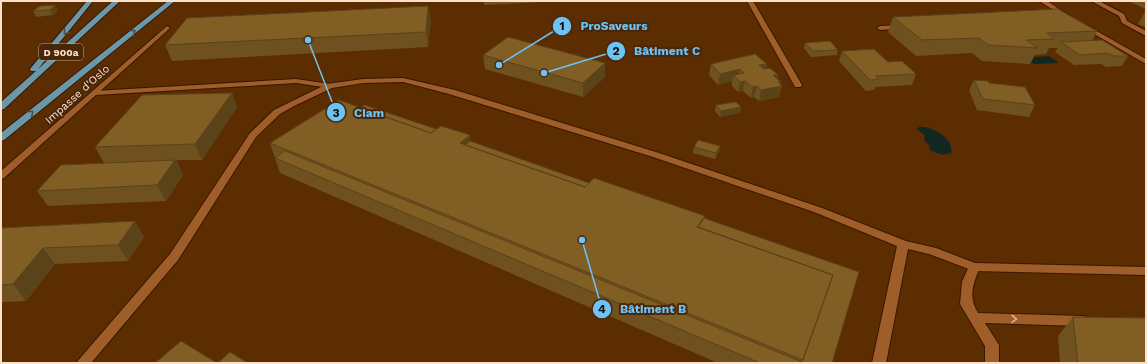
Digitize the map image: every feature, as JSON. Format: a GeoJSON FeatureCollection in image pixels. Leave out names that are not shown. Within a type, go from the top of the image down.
{"type":"FeatureCollection","features":[{"type":"Feature","properties":{"kind":"main road"},"geometry":{"type":"LineString","coordinates":[[3,105],[59,40],[90,1]]}},
{"type":"Feature","properties":{"kind":"main road","name":"D 900a"},"geometry":{"type":"LineString","coordinates":[[3,105],[117,1]]}},
{"type":"Feature","properties":{"kind":"main road"},"geometry":{"type":"LineString","coordinates":[[1,138],[172,1]]}},
{"type":"Feature","properties":{"kind":"street"},"geometry":{"type":"LineString","coordinates":[[750,1],[798,85]]}},
{"type":"Feature","properties":{"kind":"street"},"geometry":{"type":"LineString","coordinates":[[1042,1],[1071,18],[1055,19]]}},
{"type":"Feature","properties":{"kind":"street"},"geometry":{"type":"LineString","coordinates":[[1094,1],[1122,15],[1124,22],[1146,34]]}},
{"type":"Feature","properties":{"kind":"street"},"geometry":{"type":"LineString","coordinates":[[1078,22],[1146,62]]}},
{"type":"Feature","properties":{"kind":"street"},"geometry":{"type":"LineString","coordinates":[[880,28],[912,26]]}},
{"type":"Feature","properties":{"kind":"street","name":"Impasse d'Oslo"},"geometry":{"type":"LineString","coordinates":[[1,176],[166,28]]}},
{"type":"Feature","properties":{"kind":"street"},"geometry":{"type":"LineString","coordinates":[[95,93],[296,82],[330,86],[363,81],[403,80],[452,92],[708,173],[818,210],[903,244],[932,251],[974,267],[1146,271]]}},
{"type":"Feature","properties":{"kind":"street"},"geometry":{"type":"LineString","coordinates":[[83,363],[174,257],[253,135],[277,112],[330,86]]}},
{"type":"Feature","properties":{"kind":"street"},"geometry":{"type":"LineString","coordinates":[[879,363],[903,244]]}},
{"type":"Feature","properties":{"kind":"street"},"geometry":{"type":"LineString","coordinates":[[974,267],[968,282],[966,304],[992,344],[992,363]]}},
{"type":"Feature","properties":{"kind":"street"},"geometry":{"type":"LineString","coordinates":[[975,318],[1092,322]]}},
{"type":"Feature","properties":{"kind":"water"},"geometry":{"type":"Polygon","coordinates":[[[1049,56],[1059,63],[1034,64],[1025,58],[1049,56]]]}},
{"type":"Feature","properties":{"kind":"water"},"geometry":{"type":"Polygon","coordinates":[[[919,127],[930,128],[946,138],[951,148],[951,153],[943,155],[930,150],[929,145],[924,140],[925,136],[917,129],[919,127]]]}},
{"type":"Feature","properties":{"kind":"building"},"geometry":{"type":"Polygon","coordinates":[[[55,5],[50,10],[33,11],[40,6],[55,5]]]}},
{"type":"Feature","properties":{"kind":"building"},"geometry":{"type":"Polygon","coordinates":[[[428,6],[426,32],[165,45],[187,18],[428,6]]]}},
{"type":"Feature","properties":{"kind":"building"},"geometry":{"type":"Polygon","coordinates":[[[1058,9],[1097,31],[1047,33],[1054,39],[1026,40],[1038,48],[989,45],[979,38],[922,40],[893,17],[1058,9]]]}},
{"type":"Feature","properties":{"kind":"building"},"geometry":{"type":"Polygon","coordinates":[[[508,37],[605,63],[583,83],[483,55],[508,37]]]}},
{"type":"Feature","properties":{"kind":"building"},"geometry":{"type":"Polygon","coordinates":[[[1102,40],[1128,56],[1113,56],[1107,53],[1080,55],[1061,42],[1102,40]]]}},
{"type":"Feature","properties":{"kind":"building"},"geometry":{"type":"Polygon","coordinates":[[[830,41],[838,50],[813,51],[805,43],[830,41]]]}},
{"type":"Feature","properties":{"kind":"building"},"geometry":{"type":"Polygon","coordinates":[[[874,49],[888,62],[902,61],[916,74],[876,76],[878,79],[870,80],[842,51],[874,49]]]}},
{"type":"Feature","properties":{"kind":"building"},"geometry":{"type":"Polygon","coordinates":[[[755,54],[767,64],[759,65],[764,69],[770,68],[778,75],[773,75],[781,82],[778,82],[782,86],[761,90],[757,86],[753,87],[745,81],[740,82],[734,75],[744,73],[740,69],[720,74],[711,64],[755,54]]]}},
{"type":"Feature","properties":{"kind":"building"},"geometry":{"type":"Polygon","coordinates":[[[974,80],[1025,87],[1035,105],[983,99],[974,80]]]}},
{"type":"Feature","properties":{"kind":"building"},"geometry":{"type":"Polygon","coordinates":[[[232,93],[195,144],[95,147],[142,95],[232,93]]]}},
{"type":"Feature","properties":{"kind":"building"},"geometry":{"type":"Polygon","coordinates":[[[339,100],[431,133],[441,126],[470,135],[460,143],[585,187],[594,178],[705,216],[697,227],[833,275],[803,360],[270,143],[339,100]]]}},
{"type":"Feature","properties":{"kind":"building"},"geometry":{"type":"Polygon","coordinates":[[[736,102],[741,107],[721,111],[716,105],[736,102]]]}},
{"type":"Feature","properties":{"kind":"building"},"geometry":{"type":"Polygon","coordinates":[[[365,105],[436,129],[431,133],[360,108],[365,105]]]}},
{"type":"Feature","properties":{"kind":"building"},"geometry":{"type":"Polygon","coordinates":[[[698,140],[720,146],[716,153],[694,147],[698,140]]]}},
{"type":"Feature","properties":{"kind":"building"},"geometry":{"type":"Polygon","coordinates":[[[470,141],[589,183],[585,187],[465,145],[470,141]]]}},
{"type":"Feature","properties":{"kind":"building"},"geometry":{"type":"Polygon","coordinates":[[[285,151],[802,362],[833,275],[698,227],[704,218],[859,272],[832,363],[760,363],[275,158],[285,151]]]}},
{"type":"Feature","properties":{"kind":"building"},"geometry":{"type":"Polygon","coordinates":[[[175,160],[157,185],[37,191],[61,165],[175,160]]]}},
{"type":"Feature","properties":{"kind":"building"},"geometry":{"type":"Polygon","coordinates":[[[135,221],[118,245],[43,248],[13,284],[1,285],[1,228],[135,221]]]}},
{"type":"Feature","properties":{"kind":"building"},"geometry":{"type":"Polygon","coordinates":[[[1073,317],[1146,318],[1146,363],[1078,363],[1073,317]]]}},
{"type":"Feature","properties":{"kind":"building"},"geometry":{"type":"Polygon","coordinates":[[[181,341],[217,363],[155,363],[181,341]]]}},
{"type":"Feature","properties":{"kind":"building"},"geometry":{"type":"Polygon","coordinates":[[[230,352],[248,363],[218,363],[230,352]]]}},
{"type":"Feature","properties":{"kind":"place","name":"Ciam"},"geometry":{"type":"Point","coordinates":[308,40]}},
{"type":"Feature","properties":{"kind":"place","name":"ProSaveurs"},"geometry":{"type":"Point","coordinates":[499,65]}},
{"type":"Feature","properties":{"kind":"place","name":"Bâtiment C"},"geometry":{"type":"Point","coordinates":[544,73]}},
{"type":"Feature","properties":{"kind":"place","name":"Bâtiment B"},"geometry":{"type":"Point","coordinates":[582,240]}}]}
